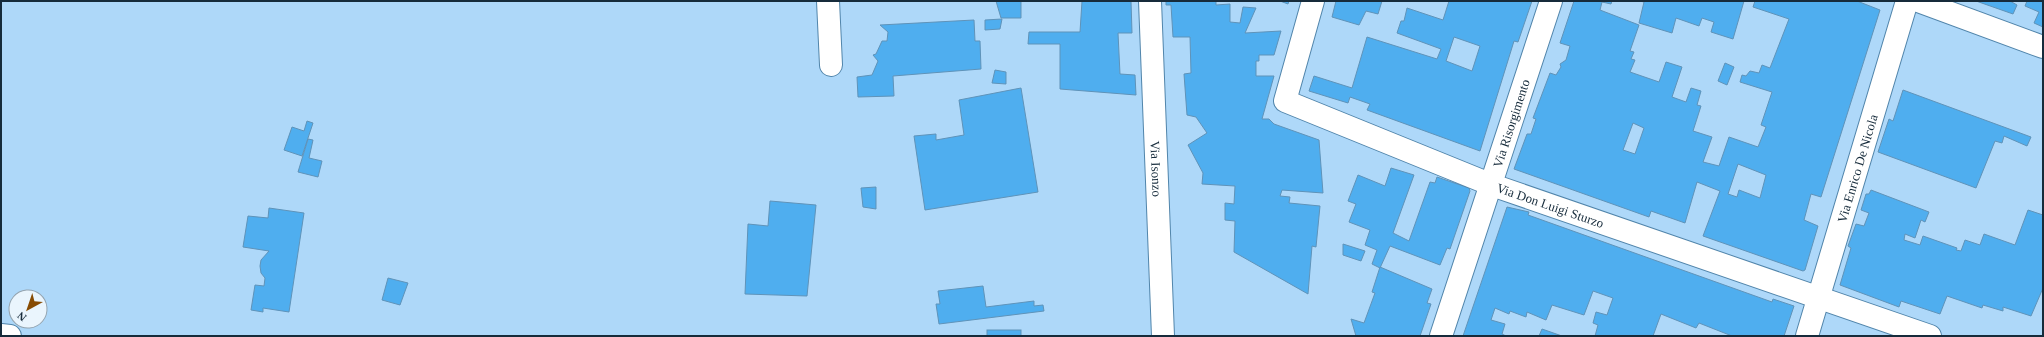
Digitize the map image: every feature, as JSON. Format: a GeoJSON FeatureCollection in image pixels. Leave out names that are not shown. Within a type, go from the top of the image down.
{"type":"FeatureCollection","features":[{"type":"Feature","properties":{"kind":"street"},"geometry":{"type":"LineString","coordinates":[[828,1],[831,65]]}},
{"type":"Feature","properties":{"kind":"street","name":"Via Isonzo"},"geometry":{"type":"LineString","coordinates":[[1150,1],[1163,336]]}},
{"type":"Feature","properties":{"kind":"street","name":"Via Don Luigi Sturzo"},"geometry":{"type":"LineString","coordinates":[[1313,1],[1286,101],[1492,185],[1930,336]]}},
{"type":"Feature","properties":{"kind":"street","name":"Via Risorgimento"},"geometry":{"type":"LineString","coordinates":[[1441,336],[1492,185],[1551,1]]}},
{"type":"Feature","properties":{"kind":"street","name":"Via Enrico De Nicola"},"geometry":{"type":"LineString","coordinates":[[1807,336],[1907,1]]}},
{"type":"Feature","properties":{"kind":"street"},"geometry":{"type":"LineString","coordinates":[[1918,1],[2043,47]]}},
{"type":"Feature","properties":{"kind":"street"},"geometry":{"type":"LineString","coordinates":[[1,335],[10,336]]}},
{"type":"Feature","properties":{"kind":"building"},"geometry":{"type":"Polygon","coordinates":[[[996,1],[1021,1],[1021,18],[1001,18],[996,1]]]}},
{"type":"Feature","properties":{"kind":"building"},"geometry":{"type":"Polygon","coordinates":[[[1082,1],[1131,1],[1132,33],[1118,33],[1120,74],[1135,75],[1136,95],[1060,89],[1060,44],[1028,44],[1029,32],[1080,32],[1082,1]]]}},
{"type":"Feature","properties":{"kind":"building"},"geometry":{"type":"Polygon","coordinates":[[[1166,1],[1216,1],[1216,5],[1230,4],[1230,22],[1240,23],[1243,7],[1256,8],[1245,33],[1281,31],[1274,55],[1259,55],[1259,61],[1256,61],[1256,76],[1274,76],[1262,119],[1269,119],[1274,124],[1319,140],[1323,193],[1282,190],[1280,196],[1290,197],[1289,203],[1320,206],[1316,247],[1312,246],[1308,294],[1234,252],[1235,221],[1225,220],[1225,203],[1234,204],[1235,186],[1202,184],[1203,173],[1188,145],[1207,133],[1196,117],[1187,115],[1184,74],[1191,73],[1190,37],[1173,37],[1171,5],[1166,5],[1166,1]]]}},
{"type":"Feature","properties":{"kind":"building"},"geometry":{"type":"Polygon","coordinates":[[[1280,1],[1289,1],[1288,4],[1280,1]]]}},
{"type":"Feature","properties":{"kind":"building"},"geometry":{"type":"Polygon","coordinates":[[[1336,1],[1382,1],[1378,14],[1366,11],[1359,25],[1332,17],[1336,1]]]}},
{"type":"Feature","properties":{"kind":"building"},"geometry":{"type":"Polygon","coordinates":[[[1449,1],[1532,1],[1518,42],[1514,41],[1480,151],[1367,110],[1370,104],[1350,97],[1348,103],[1309,91],[1314,76],[1352,88],[1367,37],[1437,59],[1441,49],[1397,33],[1401,21],[1404,21],[1407,8],[1443,20],[1449,1]],[[1454,37],[1446,61],[1472,71],[1480,46],[1454,37]]]}},
{"type":"Feature","properties":{"kind":"building"},"geometry":{"type":"Polygon","coordinates":[[[1574,1],[1612,1],[1611,4],[1602,2],[1600,10],[1639,25],[1630,51],[1634,52],[1631,59],[1635,60],[1630,72],[1659,82],[1666,62],[1682,67],[1672,97],[1686,102],[1691,88],[1701,91],[1697,105],[1701,106],[1693,131],[1712,137],[1703,162],[1719,166],[1729,137],[1758,147],[1766,127],[1761,125],[1772,92],[1740,82],[1742,75],[1746,76],[1750,71],[1759,73],[1762,65],[1770,68],[1789,19],[1753,7],[1755,1],[1857,1],[1880,10],[1821,197],[1811,194],[1804,220],[1818,226],[1805,270],[1803,271],[1703,236],[1720,191],[1697,182],[1685,223],[1651,211],[1649,217],[1514,169],[1527,134],[1531,134],[1536,119],[1533,118],[1550,73],[1556,75],[1561,67],[1560,64],[1566,60],[1570,46],[1560,43],[1574,1]],[[1633,123],[1623,150],[1635,154],[1644,128],[1633,123]],[[1738,164],[1728,194],[1737,197],[1739,190],[1760,198],[1766,175],[1738,164]]]}},
{"type":"Feature","properties":{"kind":"building"},"geometry":{"type":"Polygon","coordinates":[[[1640,1],[1744,1],[1733,39],[1711,32],[1714,22],[1702,18],[1699,26],[1676,18],[1672,33],[1639,23],[1644,2],[1640,1]]]}},
{"type":"Feature","properties":{"kind":"building"},"geometry":{"type":"Polygon","coordinates":[[[1976,1],[2010,1],[2017,5],[2013,14],[1976,1]]]}},
{"type":"Feature","properties":{"kind":"building"},"geometry":{"type":"Polygon","coordinates":[[[2027,1],[2043,1],[2043,27],[2034,23],[2039,12],[2025,6],[2027,1]]]}},
{"type":"Feature","properties":{"kind":"building"},"geometry":{"type":"Polygon","coordinates":[[[1002,19],[1000,29],[985,30],[985,20],[1002,19]]]}},
{"type":"Feature","properties":{"kind":"building"},"geometry":{"type":"Polygon","coordinates":[[[974,20],[975,41],[980,41],[981,69],[893,76],[894,96],[858,97],[857,77],[872,75],[878,61],[873,55],[876,54],[882,41],[887,41],[888,32],[880,25],[974,20]]]}},
{"type":"Feature","properties":{"kind":"building"},"geometry":{"type":"Polygon","coordinates":[[[1725,63],[1734,67],[1727,85],[1718,81],[1725,63]]]}},
{"type":"Feature","properties":{"kind":"building"},"geometry":{"type":"Polygon","coordinates":[[[995,70],[1006,72],[1006,84],[992,83],[995,70]]]}},
{"type":"Feature","properties":{"kind":"building"},"geometry":{"type":"Polygon","coordinates":[[[1021,88],[1038,192],[925,210],[914,136],[936,134],[936,140],[964,135],[959,100],[1021,88]]]}},
{"type":"Feature","properties":{"kind":"building"},"geometry":{"type":"Polygon","coordinates":[[[1903,90],[2031,137],[2027,146],[2004,136],[2002,143],[1995,141],[1976,188],[1878,152],[1889,119],[1893,121],[1903,90]]]}},
{"type":"Feature","properties":{"kind":"building"},"geometry":{"type":"Polygon","coordinates":[[[307,121],[313,123],[302,156],[284,150],[292,127],[304,131],[307,121]]]}},
{"type":"Feature","properties":{"kind":"building"},"geometry":{"type":"Polygon","coordinates":[[[308,139],[313,140],[309,158],[322,161],[318,177],[298,172],[308,139]]]}},
{"type":"Feature","properties":{"kind":"building"},"geometry":{"type":"Polygon","coordinates":[[[1391,168],[1414,175],[1393,233],[1409,241],[1430,182],[1435,183],[1437,177],[1469,188],[1470,191],[1450,249],[1447,248],[1440,265],[1390,246],[1380,268],[1372,264],[1377,250],[1365,245],[1370,230],[1349,222],[1356,204],[1348,201],[1358,175],[1385,186],[1391,168]]]}},
{"type":"Feature","properties":{"kind":"building"},"geometry":{"type":"Polygon","coordinates":[[[876,187],[876,209],[863,207],[861,188],[876,187]]]}},
{"type":"Feature","properties":{"kind":"building"},"geometry":{"type":"Polygon","coordinates":[[[1871,190],[1929,212],[1925,222],[1921,220],[1915,238],[1905,234],[1904,240],[1920,245],[1923,236],[1957,248],[1956,250],[1961,251],[1965,240],[1980,245],[1984,234],[2015,245],[2028,210],[2043,215],[2043,288],[2031,316],[2003,307],[2003,311],[1983,305],[1982,308],[1947,296],[1940,314],[1901,301],[1899,307],[1840,285],[1851,248],[1848,246],[1856,224],[1864,226],[1869,213],[1861,210],[1866,194],[1869,194],[1871,190]]]}},
{"type":"Feature","properties":{"kind":"building"},"geometry":{"type":"Polygon","coordinates":[[[770,201],[816,205],[807,296],[745,294],[748,224],[768,226],[770,201]]]}},
{"type":"Feature","properties":{"kind":"building"},"geometry":{"type":"Polygon","coordinates":[[[1507,207],[1529,212],[1528,215],[1772,302],[1773,299],[1794,306],[1784,336],[1732,336],[1699,323],[1696,328],[1661,314],[1653,336],[1595,336],[1598,325],[1593,323],[1596,312],[1607,315],[1613,298],[1593,291],[1584,315],[1552,305],[1546,320],[1527,312],[1526,317],[1510,311],[1509,314],[1495,308],[1491,320],[1505,324],[1502,334],[1506,336],[1463,336],[1507,207]]]}},
{"type":"Feature","properties":{"kind":"building"},"geometry":{"type":"Polygon","coordinates":[[[269,208],[304,213],[289,312],[263,308],[263,312],[251,310],[255,285],[264,286],[265,278],[261,273],[260,266],[261,260],[269,251],[243,247],[248,216],[268,218],[269,208]]]}},
{"type":"Feature","properties":{"kind":"building"},"geometry":{"type":"Polygon","coordinates":[[[1343,244],[1365,251],[1361,261],[1343,255],[1343,244]]]}},
{"type":"Feature","properties":{"kind":"building"},"geometry":{"type":"Polygon","coordinates":[[[1380,267],[1432,289],[1427,303],[1431,304],[1420,336],[1356,336],[1351,319],[1364,323],[1375,293],[1372,292],[1380,267]]]}},
{"type":"Feature","properties":{"kind":"building"},"geometry":{"type":"Polygon","coordinates":[[[388,278],[408,283],[400,305],[382,300],[388,278]]]}},
{"type":"Feature","properties":{"kind":"building"},"geometry":{"type":"Polygon","coordinates":[[[983,286],[986,307],[1034,301],[1034,306],[1043,305],[1044,311],[939,324],[936,304],[940,304],[938,291],[983,286]]]}},
{"type":"Feature","properties":{"kind":"building"},"geometry":{"type":"Polygon","coordinates":[[[1542,329],[1562,336],[1539,336],[1542,329]]]}},
{"type":"Feature","properties":{"kind":"building"},"geometry":{"type":"Polygon","coordinates":[[[987,330],[1021,330],[1021,336],[987,336],[987,330]]]}}]}
